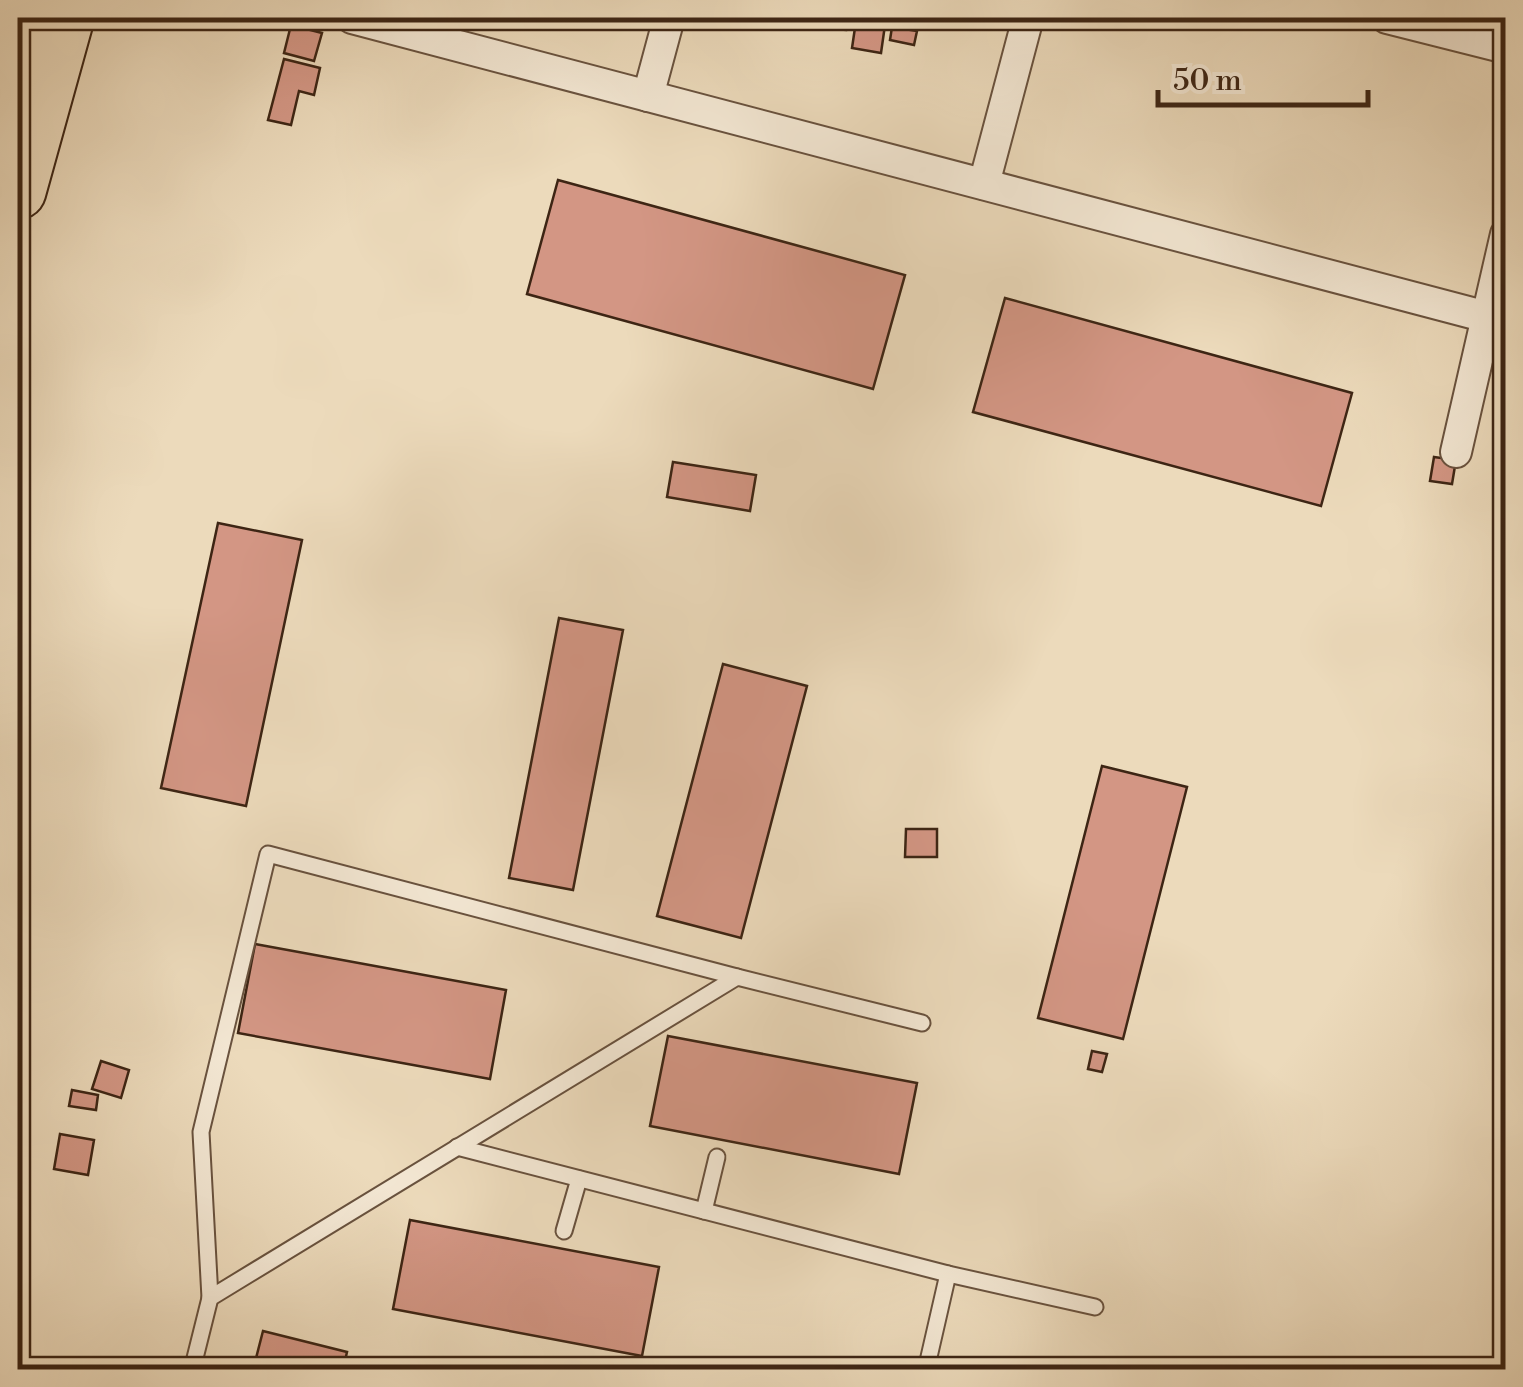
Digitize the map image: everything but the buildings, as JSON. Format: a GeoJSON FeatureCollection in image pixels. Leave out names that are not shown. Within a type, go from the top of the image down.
{"type":"FeatureCollection","features":[{"type":"Feature","properties":{"kind":"highway"},"geometry":{"type":"LineString","coordinates":[[18,191],[66,18]]}},
{"type":"Feature","properties":{"kind":"street"},"geometry":{"type":"LineString","coordinates":[[352,18],[397,23],[648,96],[1487,317]]}},
{"type":"Feature","properties":{"kind":"street"},"geometry":{"type":"LineString","coordinates":[[648,96],[669,18]]}},
{"type":"Feature","properties":{"kind":"street"},"geometry":{"type":"LineString","coordinates":[[984,184],[1028,18]]}},
{"type":"Feature","properties":{"kind":"street"},"geometry":{"type":"LineString","coordinates":[[1387,18],[1506,48]]}},
{"type":"Feature","properties":{"kind":"street"},"geometry":{"type":"LineString","coordinates":[[1456,452],[1506,234]]}},
{"type":"Feature","properties":{"kind":"lane"},"geometry":{"type":"LineString","coordinates":[[192,1370],[210,1298],[201,1132],[268,854],[922,1023]]}},
{"type":"Feature","properties":{"kind":"lane"},"geometry":{"type":"LineString","coordinates":[[210,1298],[737,976]]}},
{"type":"Feature","properties":{"kind":"lane"},"geometry":{"type":"LineString","coordinates":[[457,1147],[948,1274],[1095,1307]]}},
{"type":"Feature","properties":{"kind":"lane"},"geometry":{"type":"LineString","coordinates":[[704,1211],[717,1156]]}},
{"type":"Feature","properties":{"kind":"lane"},"geometry":{"type":"LineString","coordinates":[[564,1231],[579,1179]]}},
{"type":"Feature","properties":{"kind":"lane"},"geometry":{"type":"LineString","coordinates":[[926,1370],[948,1274]]}}]}
